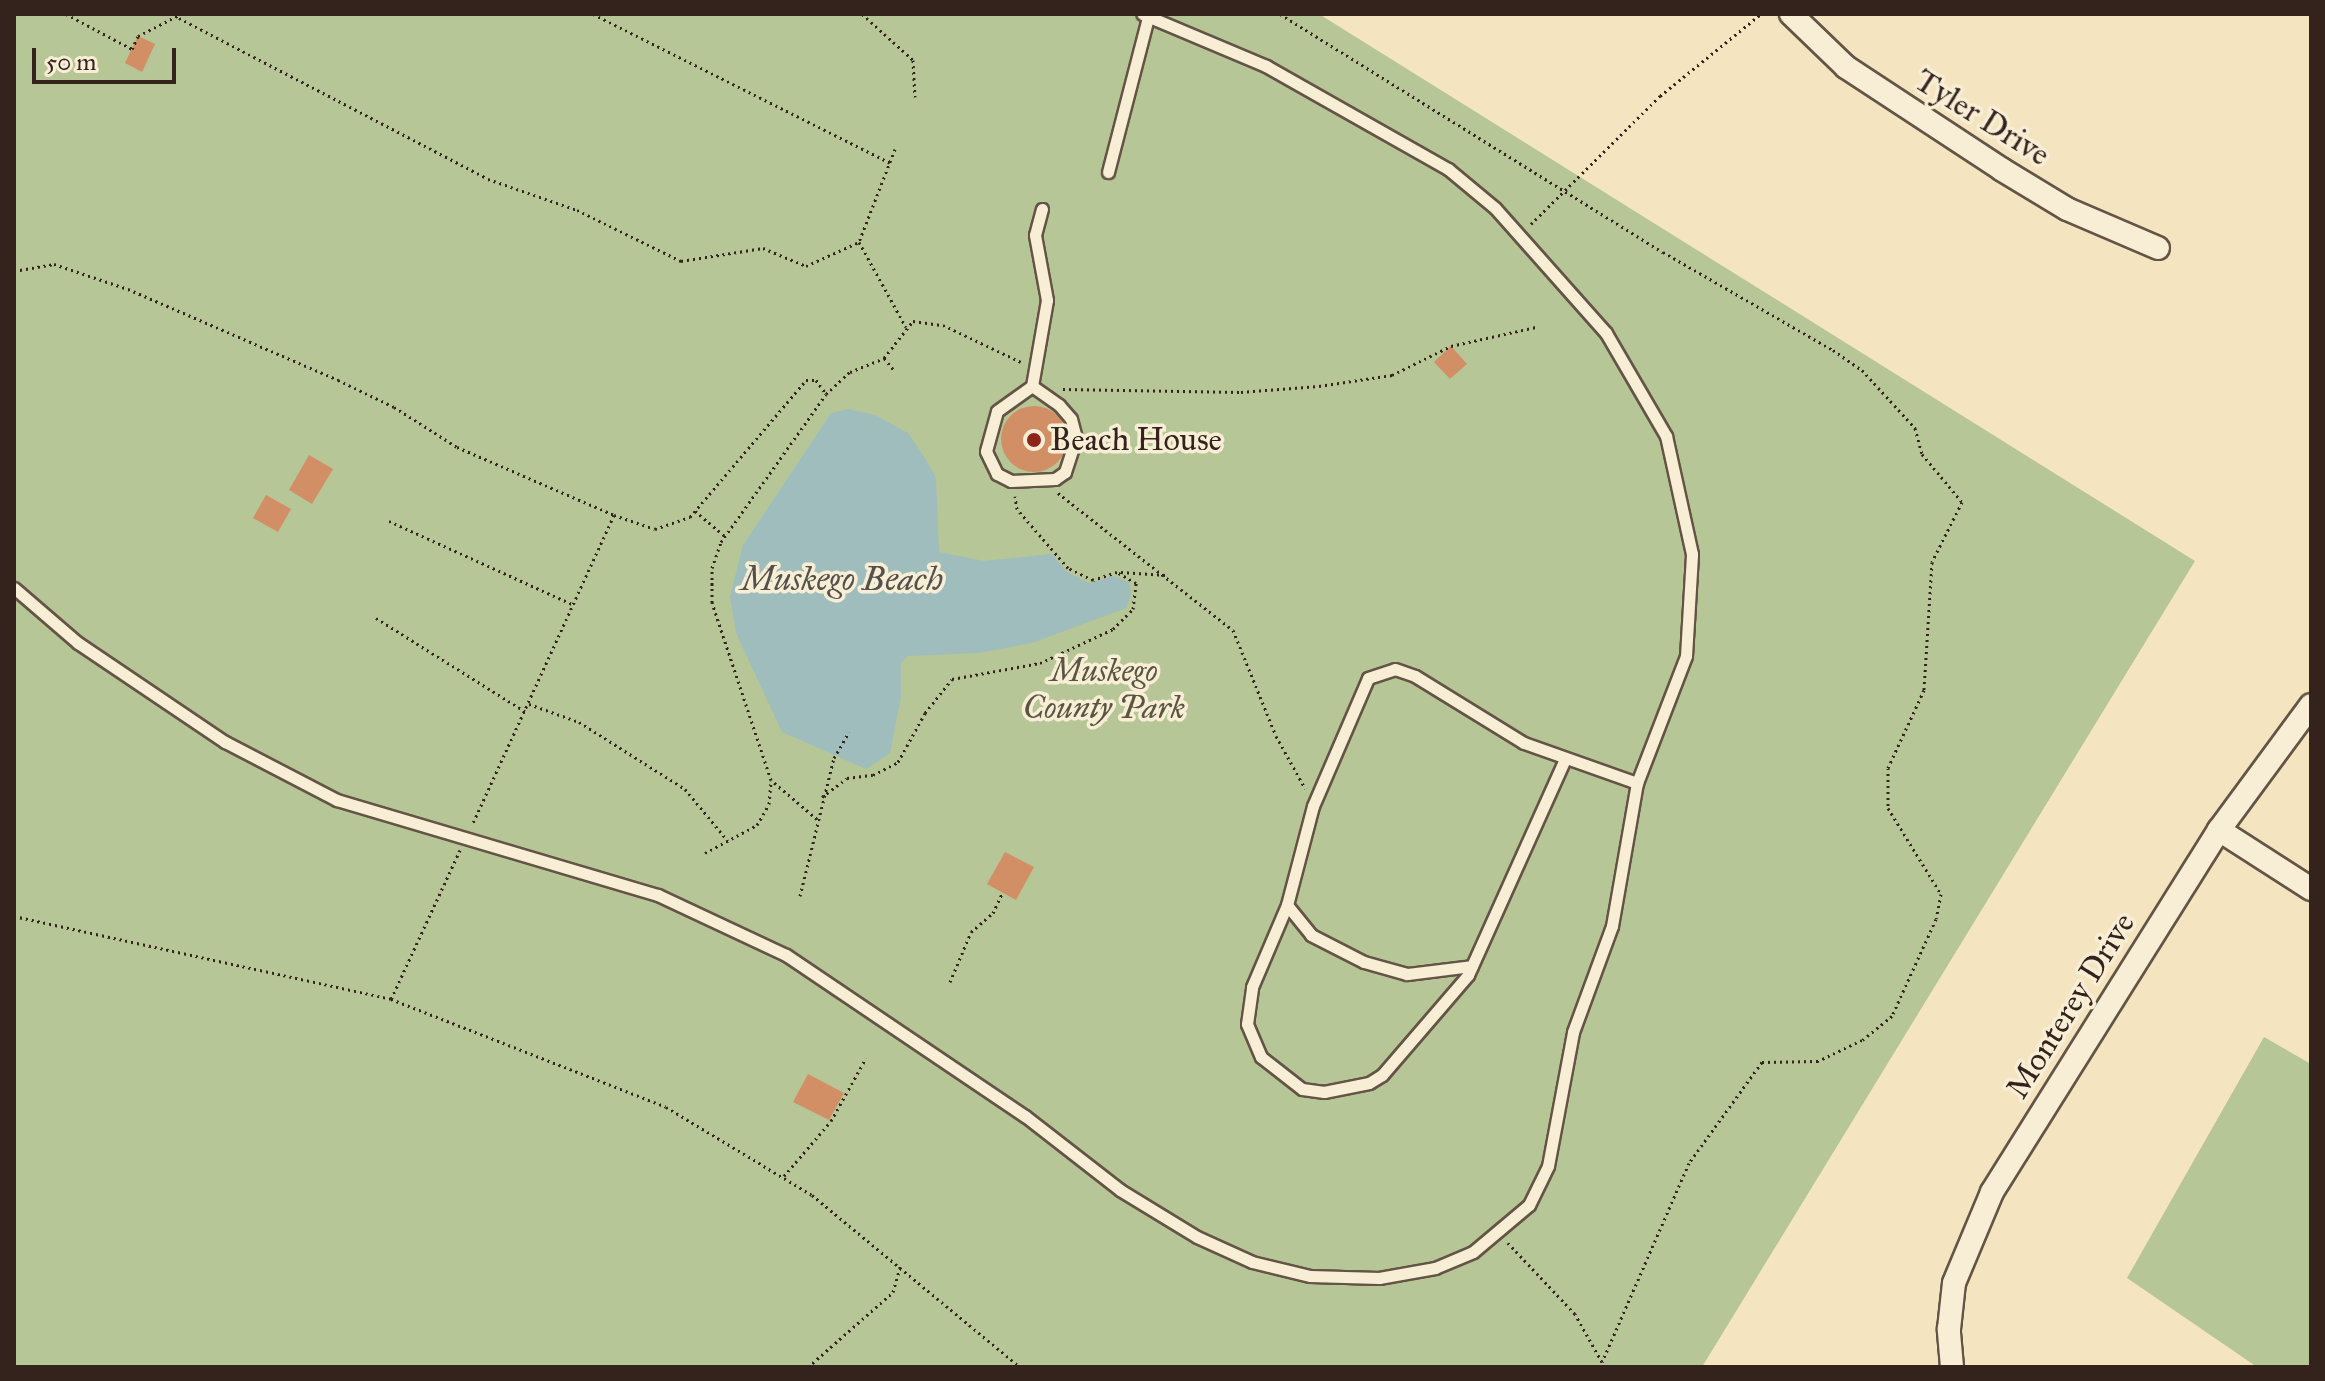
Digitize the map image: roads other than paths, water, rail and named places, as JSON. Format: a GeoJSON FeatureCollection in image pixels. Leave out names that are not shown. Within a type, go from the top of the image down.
{"type":"FeatureCollection","features":[{"type":"Feature","properties":{"kind":"street","name":"Tyler Drive"},"geometry":{"type":"LineString","coordinates":[[1791,14],[1846,67],[2001,169],[2067,209],[2158,248]]}},
{"type":"Feature","properties":{"kind":"street","name":"Monterey Drive"},"geometry":{"type":"LineString","coordinates":[[1952,1367],[1950,1304],[1961,1259],[1980,1214],[2219,830],[2311,705]]}},
{"type":"Feature","properties":{"kind":"street"},"geometry":{"type":"LineString","coordinates":[[2219,830],[2311,889]]}},
{"type":"Feature","properties":{"kind":"lane"},"geometry":{"type":"LineString","coordinates":[[14,588],[78,643],[239,751],[337,800],[658,895],[786,955],[1025,1116],[1120,1190],[1197,1237],[1252,1262],[1310,1276],[1379,1278],[1435,1268],[1499,1235],[1529,1205],[1548,1166],[1573,1032],[1612,926],[1637,783],[1686,656],[1692,554],[1666,436],[1606,333],[1520,235],[1448,169],[1266,66],[1145,15],[1108,172]]}},
{"type":"Feature","properties":{"kind":"lane"},"geometry":{"type":"LineString","coordinates":[[1032,386],[1059,405],[1071,419],[1076,438],[1065,472],[1043,480],[1014,481],[997,474],[986,451],[997,411],[1032,386],[1047,300],[1035,235],[1042,209]]}},
{"type":"Feature","properties":{"kind":"lane"},"geometry":{"type":"LineString","coordinates":[[1565,759],[1472,966],[1431,1023],[1382,1075],[1369,1083],[1324,1092],[1302,1089],[1261,1057],[1247,1024],[1252,987],[1287,905],[1313,806],[1368,678],[1395,669],[1415,676],[1524,743],[1637,783]]}},
{"type":"Feature","properties":{"kind":"lane"},"geometry":{"type":"LineString","coordinates":[[1287,905],[1311,935],[1364,962],[1407,974],[1472,966]]}},
{"type":"Feature","properties":{"kind":"water","name":"Muskego Beach"},"geometry":{"type":"Polygon","coordinates":[[[848,409],[875,415],[908,433],[925,458],[936,478],[939,552],[984,561],[1052,554],[1067,572],[1089,583],[1113,576],[1129,582],[1131,595],[1126,608],[1032,643],[979,653],[908,656],[901,663],[901,697],[890,753],[866,769],[782,732],[736,633],[730,597],[743,545],[831,413],[848,409]]]}},
{"type":"Feature","properties":{"kind":"place","name":"Beach House"},"geometry":{"type":"Point","coordinates":[1034,440]}},
{"type":"Feature","properties":{"kind":"park label","name":"Muskego County Park"},"geometry":{"type":"Point","coordinates":[1104,690]}}]}
